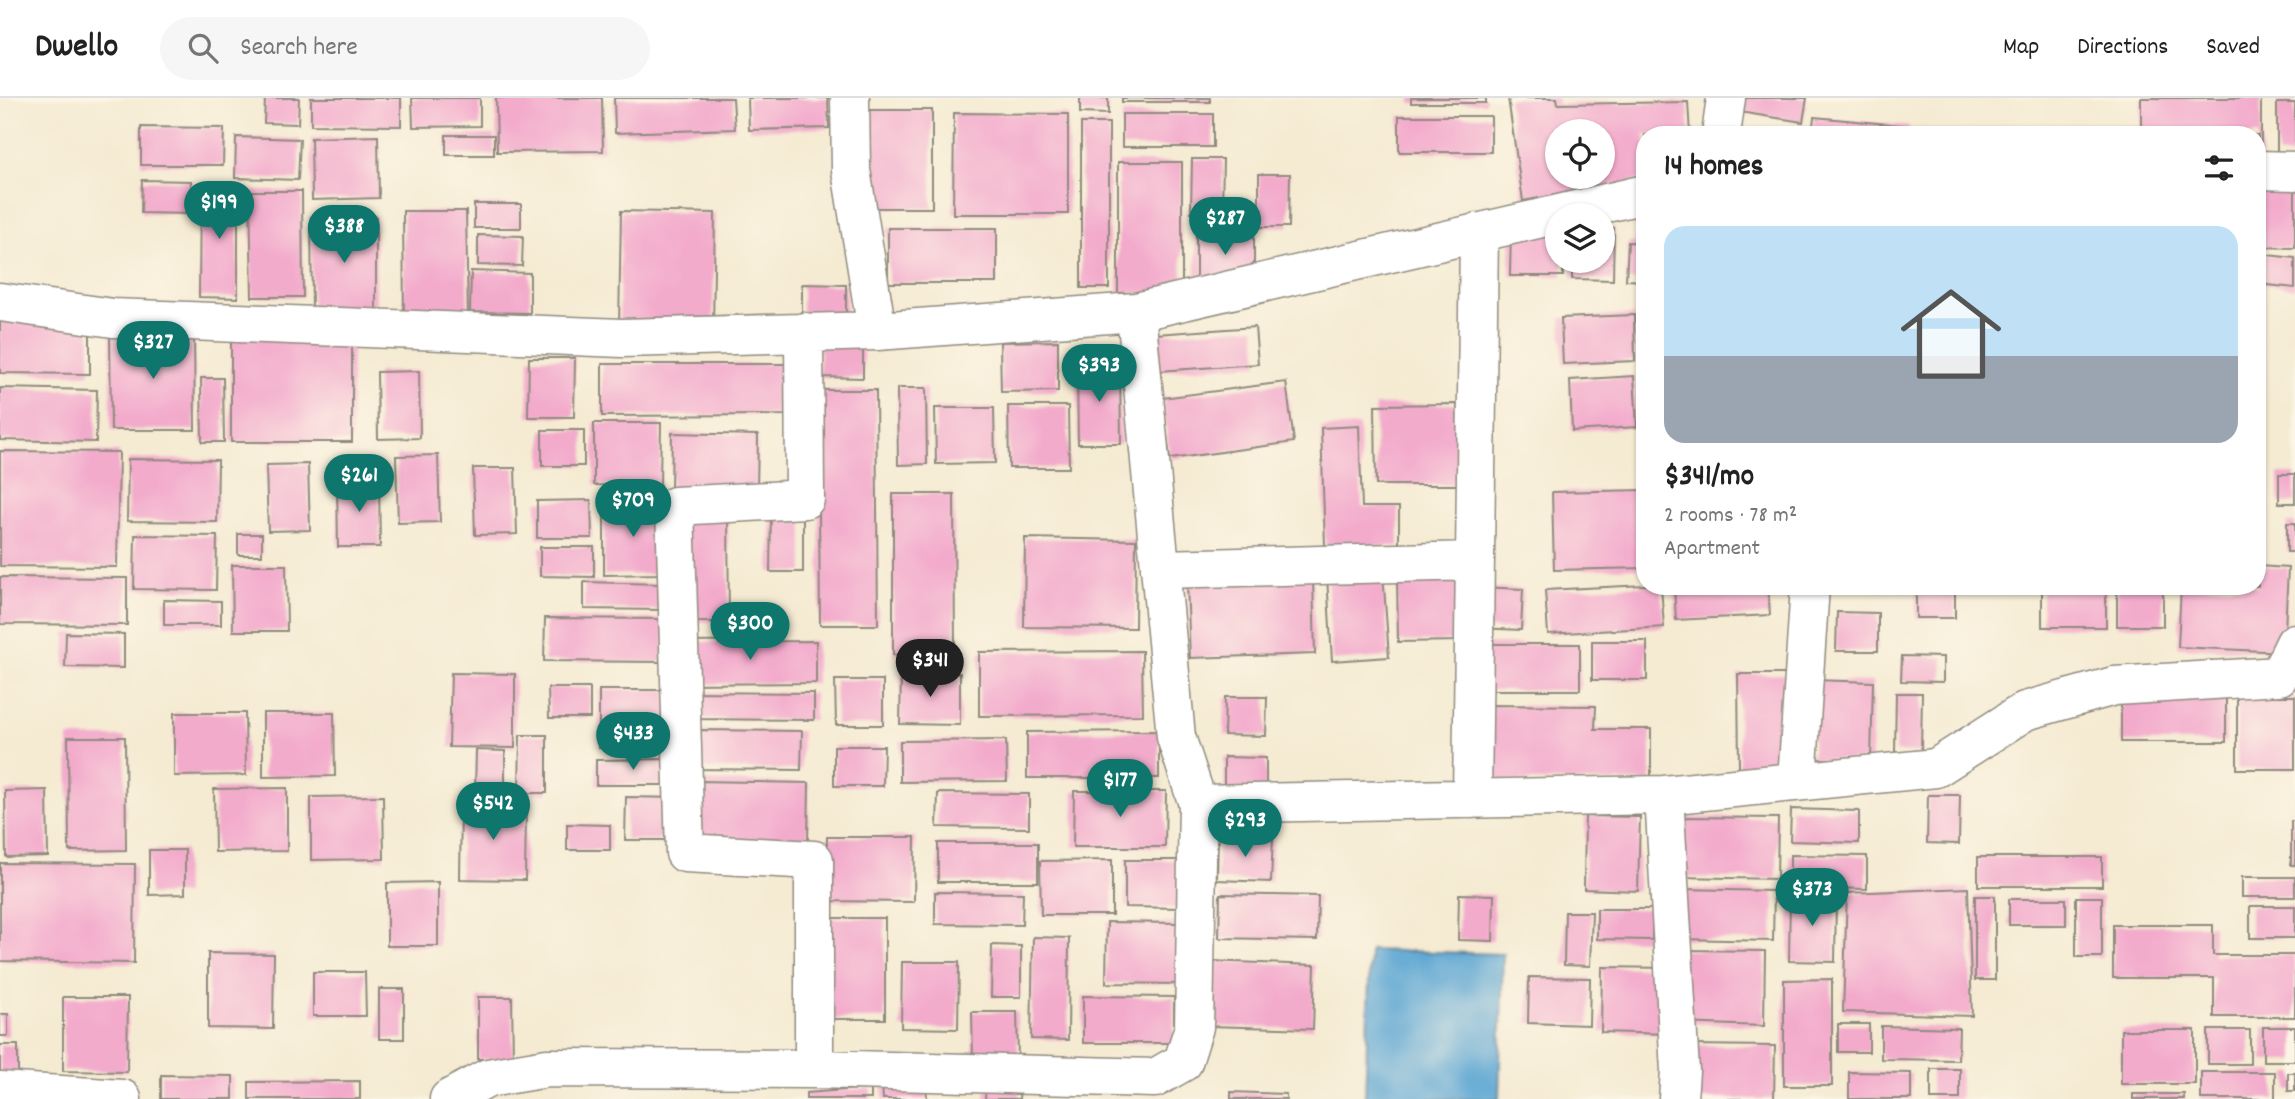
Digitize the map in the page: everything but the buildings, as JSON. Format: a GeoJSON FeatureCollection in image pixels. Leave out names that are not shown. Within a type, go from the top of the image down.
{"type":"FeatureCollection","features":[{"type":"Feature","properties":{"kind":"street"},"geometry":{"type":"LineString","coordinates":[[850,98],[851,170],[877,331]]}},
{"type":"Feature","properties":{"kind":"street"},"geometry":{"type":"LineString","coordinates":[[1722,126],[1726,98]]}},
{"type":"Feature","properties":{"kind":"street"},"geometry":{"type":"LineString","coordinates":[[2266,170],[2295,171]]}},
{"type":"Feature","properties":{"kind":"street"},"geometry":{"type":"LineString","coordinates":[[0,302],[113,318],[622,338],[877,331],[1136,312],[1636,196]]}},
{"type":"Feature","properties":{"kind":"street"},"geometry":{"type":"LineString","coordinates":[[1472,799],[1479,232]]}},
{"type":"Feature","properties":{"kind":"street"},"geometry":{"type":"LineString","coordinates":[[449,1099],[488,1078],[547,1068],[814,1069],[1155,1078],[1183,1062],[1194,1027],[1198,804],[1176,737],[1136,312]]}},
{"type":"Feature","properties":{"kind":"street"},"geometry":{"type":"LineString","coordinates":[[804,332],[805,499],[676,506],[685,853],[814,860],[814,1069]]}},
{"type":"Feature","properties":{"kind":"street"},"geometry":{"type":"LineString","coordinates":[[1160,569],[1475,561]]}},
{"type":"Feature","properties":{"kind":"street"},"geometry":{"type":"LineString","coordinates":[[1797,782],[1809,595]]}},
{"type":"Feature","properties":{"kind":"street"},"geometry":{"type":"LineString","coordinates":[[1198,804],[1664,795],[1936,768],[2025,711],[2113,686],[2279,676],[2295,643]]}},
{"type":"Feature","properties":{"kind":"street"},"geometry":{"type":"LineString","coordinates":[[1664,795],[1680,1071],[1678,1099]]}},
{"type":"Feature","properties":{"kind":"street"},"geometry":{"type":"LineString","coordinates":[[0,1091],[122,1099]]}},
{"type":"Feature","properties":{"kind":"water"},"geometry":{"type":"Polygon","coordinates":[[[1370,950],[1503,954],[1499,1099],[1365,1099],[1370,950]]]}}]}
